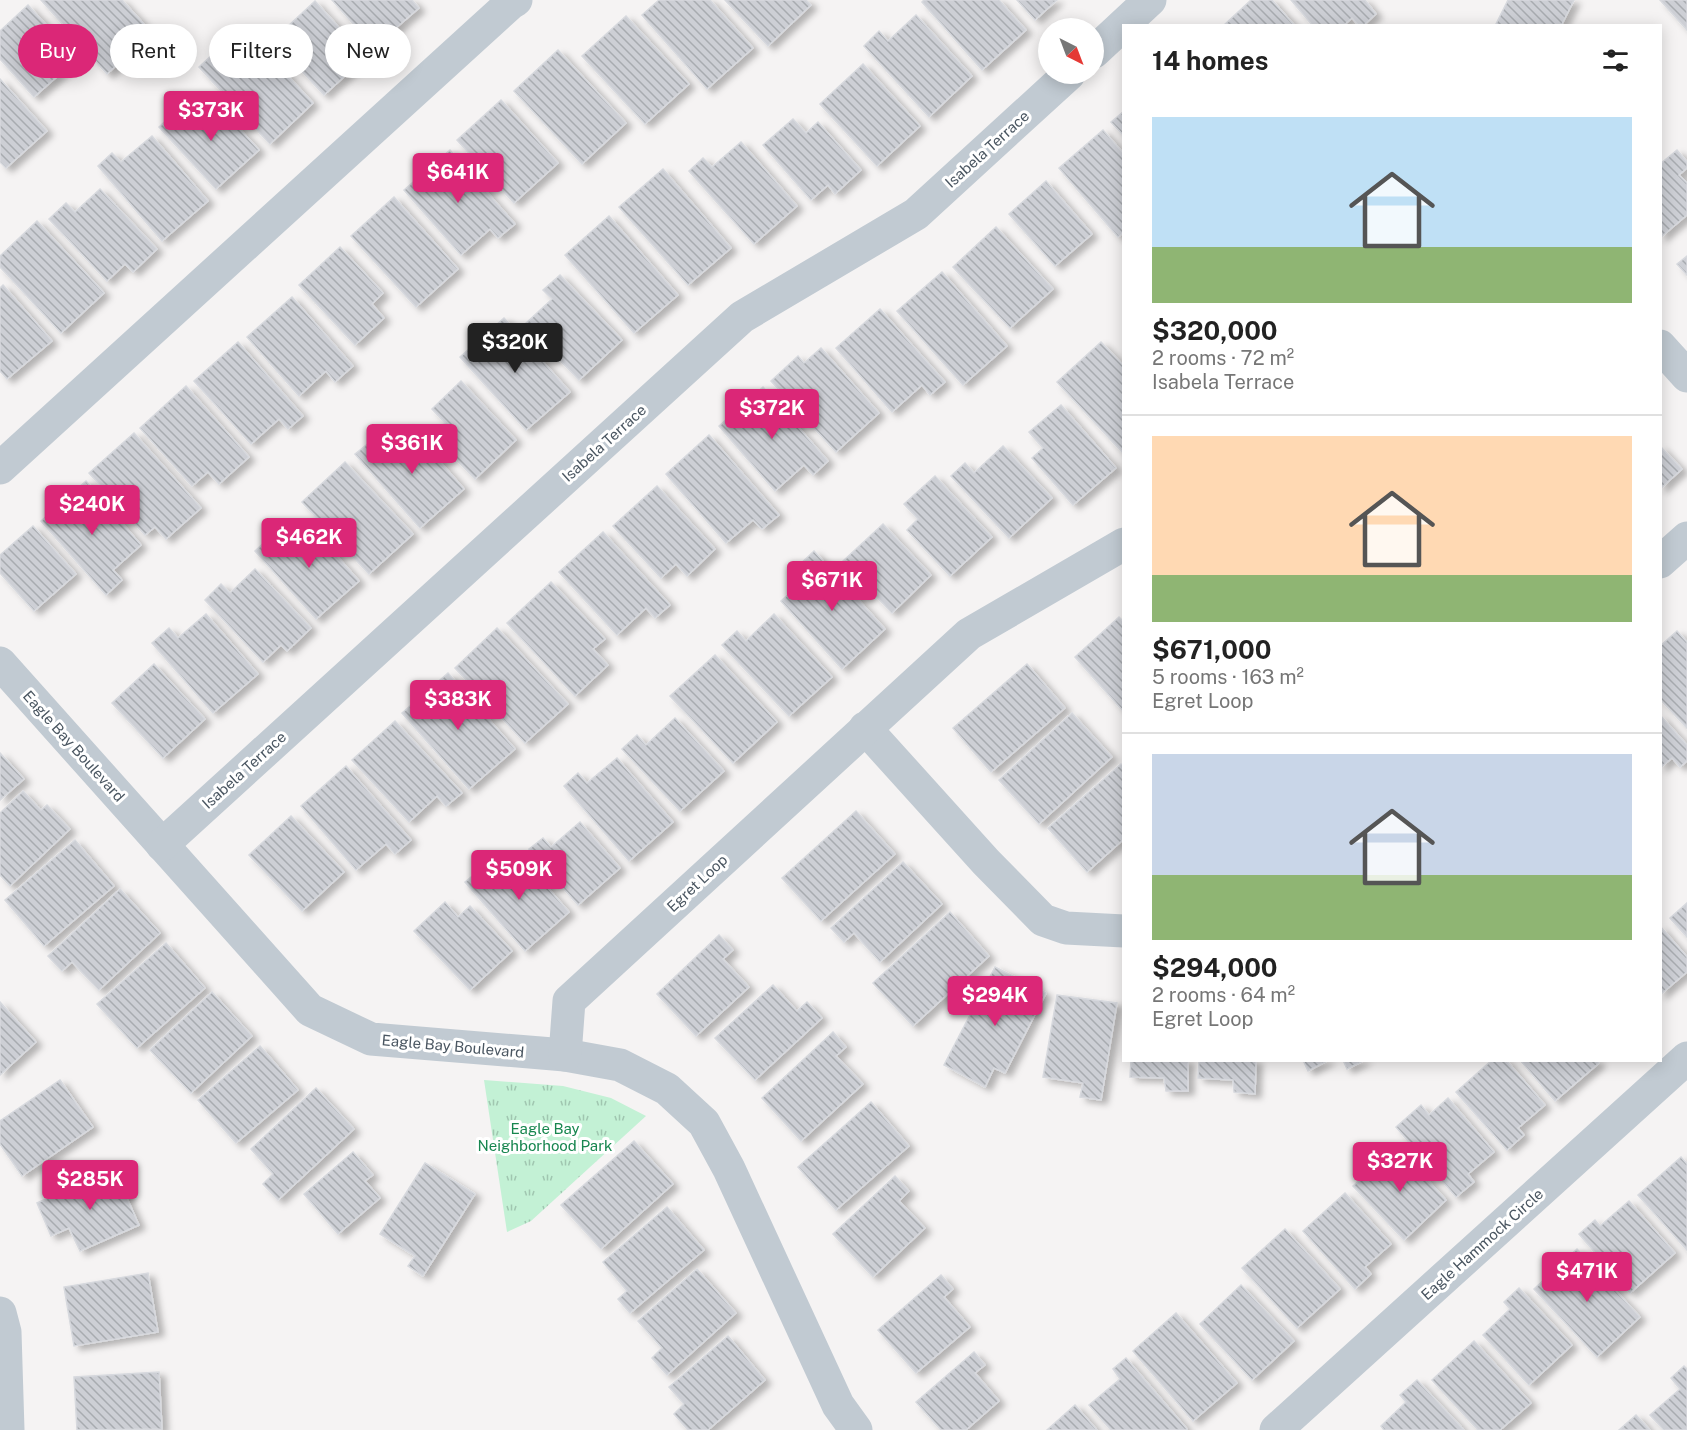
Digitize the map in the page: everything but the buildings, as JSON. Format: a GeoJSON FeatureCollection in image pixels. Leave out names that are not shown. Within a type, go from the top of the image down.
{"type":"FeatureCollection","features":[{"type":"Feature","properties":{"kind":"street"},"geometry":{"type":"LineString","coordinates":[[0,468],[137,341],[516,0]]}},
{"type":"Feature","properties":{"kind":"street"},"geometry":{"type":"LineString","coordinates":[[1124,24],[1150,0]]}},
{"type":"Feature","properties":{"kind":"street"},"geometry":{"type":"LineString","coordinates":[[1104,43],[1122,26]]}},
{"type":"Feature","properties":{"kind":"street","name":"Isabela Terrace"},"geometry":{"type":"LineString","coordinates":[[162,845],[742,317],[916,213],[1059,84]]}},
{"type":"Feature","properties":{"kind":"street"},"geometry":{"type":"LineString","coordinates":[[1662,348],[1687,376]]}},
{"type":"Feature","properties":{"kind":"street"},"geometry":{"type":"LineString","coordinates":[[1662,560],[1687,538]]}},
{"type":"Feature","properties":{"kind":"street","name":"Egret Loop"},"geometry":{"type":"LineString","coordinates":[[565,1055],[569,1001],[865,728],[969,634],[1122,545]]}},
{"type":"Feature","properties":{"kind":"street","name":"Eagle Bay Boulevard"},"geometry":{"type":"LineString","coordinates":[[0,663],[310,1010],[371,1039],[565,1055],[620,1065],[667,1089],[704,1124],[729,1169],[838,1405],[856,1430]]}},
{"type":"Feature","properties":{"kind":"street"},"geometry":{"type":"LineString","coordinates":[[865,728],[986,862],[1043,920],[1066,928],[1122,930]]}},
{"type":"Feature","properties":{"kind":"street","name":"Eagle Hammock Circle"},"geometry":{"type":"LineString","coordinates":[[1276,1430],[1687,1058]]}},
{"type":"Feature","properties":{"kind":"street"},"geometry":{"type":"LineString","coordinates":[[0,1313],[5,1332],[8,1430]]}},
{"type":"Feature","properties":{"kind":"green space","name":"Eagle Bay Neighborhood Park"},"geometry":{"type":"Polygon","coordinates":[[[484,1080],[563,1086],[611,1098],[646,1116],[531,1221],[507,1232],[484,1080]]]}}]}
